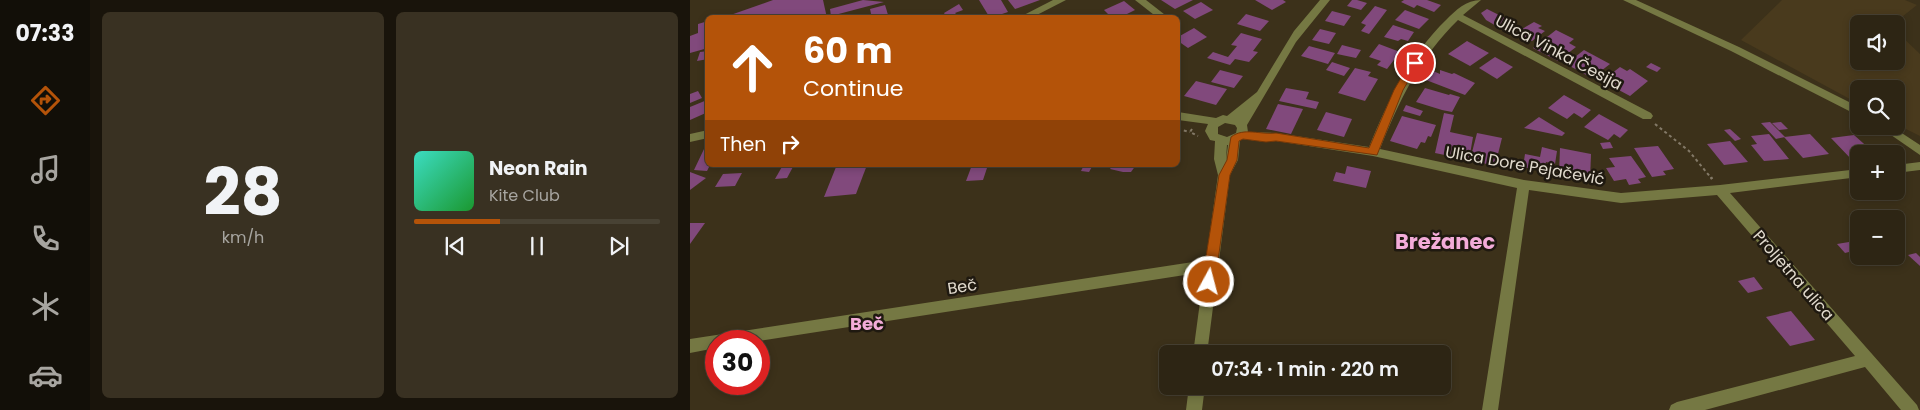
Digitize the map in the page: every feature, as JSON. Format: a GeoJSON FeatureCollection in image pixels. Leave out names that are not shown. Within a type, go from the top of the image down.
{"type":"FeatureCollection","features":[{"type":"Feature","properties":{"kind":"street"},"geometry":{"type":"LineString","coordinates":[[1028,15],[1061,0]]}},
{"type":"Feature","properties":{"kind":"street"},"geometry":{"type":"LineString","coordinates":[[1140,0],[1161,15]]}},
{"type":"Feature","properties":{"kind":"street"},"geometry":{"type":"LineString","coordinates":[[1221,140],[1238,129],[1258,104],[1262,92],[1310,17],[1325,0]]}},
{"type":"Feature","properties":{"kind":"street"},"geometry":{"type":"LineString","coordinates":[[1373,152],[1389,110],[1409,71],[1433,39],[1456,16],[1476,0]]}},
{"type":"Feature","properties":{"kind":"street"},"geometry":{"type":"LineString","coordinates":[[1628,0],[1735,49],[1850,107]]}},
{"type":"Feature","properties":{"kind":"street","name":"Ulica Vinka Česija"},"geometry":{"type":"LineString","coordinates":[[1456,16],[1647,116]]}},
{"type":"Feature","properties":{"kind":"street"},"geometry":{"type":"LineString","coordinates":[[1180,118],[1214,127],[1238,129]]}},
{"type":"Feature","properties":{"kind":"street"},"geometry":{"type":"LineString","coordinates":[[1214,127],[1214,137],[1221,140]]}},
{"type":"Feature","properties":{"kind":"street"},"geometry":{"type":"LineString","coordinates":[[1201,345],[1224,175],[1232,160],[1238,129]]}},
{"type":"Feature","properties":{"kind":"street","name":"Ulica Dore Pejačević"},"geometry":{"type":"LineString","coordinates":[[1238,129],[1266,138],[1276,137],[1373,152],[1524,185],[1621,198],[1720,190],[1850,174]]}},
{"type":"Feature","properties":{"kind":"street"},"geometry":{"type":"LineString","coordinates":[[690,138],[705,135]]}},
{"type":"Feature","properties":{"kind":"street"},"geometry":{"type":"LineString","coordinates":[[1896,135],[1920,151]]}},
{"type":"Feature","properties":{"kind":"street"},"geometry":{"type":"LineString","coordinates":[[1221,140],[1220,159],[1224,175]]}},
{"type":"Feature","properties":{"kind":"street"},"geometry":{"type":"LineString","coordinates":[[1905,167],[1920,166]]}},
{"type":"Feature","properties":{"kind":"street"},"geometry":{"type":"LineString","coordinates":[[1490,410],[1524,185]]}},
{"type":"Feature","properties":{"kind":"street","name":"Proljetna ulica"},"geometry":{"type":"LineString","coordinates":[[1720,190],[1911,410]]}},
{"type":"Feature","properties":{"kind":"street","name":"Beč"},"geometry":{"type":"LineString","coordinates":[[770,334],[1211,264]]}},
{"type":"Feature","properties":{"kind":"street","name":"Beč"},"geometry":{"type":"LineString","coordinates":[[690,346],[705,344]]}},
{"type":"Feature","properties":{"kind":"street"},"geometry":{"type":"LineString","coordinates":[[1677,410],[1867,360]]}},
{"type":"Feature","properties":{"kind":"street"},"geometry":{"type":"LineString","coordinates":[[1194,410],[1196,395]]}},
{"type":"Feature","properties":{"kind":"path"},"geometry":{"type":"LineString","coordinates":[[1647,116],[1688,151],[1720,190]]}},
{"type":"Feature","properties":{"kind":"path"},"geometry":{"type":"LineString","coordinates":[[1180,130],[1190,132]]}},
{"type":"Feature","properties":{"kind":"shaded area"},"geometry":{"type":"Polygon","coordinates":[[[1782,0],[1905,0],[1917,5],[1904,15],[1850,15],[1850,70],[1905,70],[1905,40],[1920,54],[1920,136],[1905,128],[1905,80],[1850,80],[1850,99],[1741,40],[1782,0]]]}},
{"type":"Feature","properties":{"kind":"building"},"geometry":{"type":"Polygon","coordinates":[[[773,0],[823,0],[826,15],[730,15],[773,0]]]}},
{"type":"Feature","properties":{"kind":"building"},"geometry":{"type":"Polygon","coordinates":[[[863,0],[884,2],[835,15],[831,15],[830,9],[863,0]]]}},
{"type":"Feature","properties":{"kind":"building"},"geometry":{"type":"Polygon","coordinates":[[[979,0],[1001,0],[1008,12],[999,15],[988,15],[979,0]]]}},
{"type":"Feature","properties":{"kind":"building"},"geometry":{"type":"Polygon","coordinates":[[[1008,0],[1040,0],[1015,9],[1008,0]]]}},
{"type":"Feature","properties":{"kind":"building"},"geometry":{"type":"Polygon","coordinates":[[[1161,0],[1193,0],[1175,9],[1161,0]]]}},
{"type":"Feature","properties":{"kind":"building"},"geometry":{"type":"Polygon","coordinates":[[[1255,0],[1283,0],[1286,2],[1272,10],[1255,0]]]}},
{"type":"Feature","properties":{"kind":"building"},"geometry":{"type":"Polygon","coordinates":[[[1352,0],[1367,3],[1361,10],[1347,6],[1352,0]]]}},
{"type":"Feature","properties":{"kind":"building"},"geometry":{"type":"Polygon","coordinates":[[[1404,0],[1427,0],[1441,5],[1434,12],[1417,5],[1414,8],[1401,2],[1404,0]]]}},
{"type":"Feature","properties":{"kind":"building"},"geometry":{"type":"Polygon","coordinates":[[[1124,1],[1135,10],[1125,15],[1109,15],[1104,10],[1124,1]]]}},
{"type":"Feature","properties":{"kind":"building"},"geometry":{"type":"Polygon","coordinates":[[[1201,2],[1213,10],[1195,19],[1183,11],[1201,2]]]}},
{"type":"Feature","properties":{"kind":"building"},"geometry":{"type":"Polygon","coordinates":[[[959,4],[963,10],[955,13],[957,15],[945,15],[944,13],[959,4]]]}},
{"type":"Feature","properties":{"kind":"building"},"geometry":{"type":"Polygon","coordinates":[[[885,5],[888,15],[871,15],[870,9],[885,5]]]}},
{"type":"Feature","properties":{"kind":"building"},"geometry":{"type":"Polygon","coordinates":[[[1375,6],[1387,10],[1369,34],[1361,31],[1366,25],[1361,23],[1375,6]]]}},
{"type":"Feature","properties":{"kind":"building"},"geometry":{"type":"Polygon","coordinates":[[[1487,9],[1509,20],[1498,27],[1486,20],[1481,13],[1487,9]]]}},
{"type":"Feature","properties":{"kind":"building"},"geometry":{"type":"Polygon","coordinates":[[[1405,10],[1429,19],[1419,29],[1395,20],[1405,10]]]}},
{"type":"Feature","properties":{"kind":"building"},"geometry":{"type":"Polygon","coordinates":[[[1332,11],[1351,16],[1344,26],[1325,21],[1332,11]]]}},
{"type":"Feature","properties":{"kind":"building"},"geometry":{"type":"Polygon","coordinates":[[[1246,14],[1269,21],[1260,31],[1237,24],[1246,14]]]}},
{"type":"Feature","properties":{"kind":"building"},"geometry":{"type":"Polygon","coordinates":[[[705,22],[705,49],[690,53],[690,36],[698,33],[698,24],[705,22]]]}},
{"type":"Feature","properties":{"kind":"building"},"geometry":{"type":"Polygon","coordinates":[[[1534,22],[1542,26],[1538,28],[1545,31],[1532,41],[1515,33],[1534,22]]]}},
{"type":"Feature","properties":{"kind":"building"},"geometry":{"type":"Polygon","coordinates":[[[1393,25],[1414,32],[1408,41],[1401,39],[1398,41],[1384,37],[1393,25]]]}},
{"type":"Feature","properties":{"kind":"building"},"geometry":{"type":"Polygon","coordinates":[[[1194,28],[1207,37],[1188,48],[1180,42],[1180,36],[1194,28]]]}},
{"type":"Feature","properties":{"kind":"building"},"geometry":{"type":"Polygon","coordinates":[[[1320,29],[1336,33],[1329,44],[1312,40],[1320,29]]]}},
{"type":"Feature","properties":{"kind":"building"},"geometry":{"type":"Polygon","coordinates":[[[1556,30],[1574,39],[1569,43],[1576,47],[1558,61],[1533,48],[1556,30]]]}},
{"type":"Feature","properties":{"kind":"building"},"geometry":{"type":"Polygon","coordinates":[[[1241,33],[1262,39],[1253,51],[1258,52],[1249,62],[1235,59],[1230,65],[1207,58],[1213,52],[1228,57],[1237,46],[1231,45],[1241,33]]]}},
{"type":"Feature","properties":{"kind":"building"},"geometry":{"type":"Polygon","coordinates":[[[1467,41],[1489,53],[1470,66],[1448,54],[1467,41]]]}},
{"type":"Feature","properties":{"kind":"building"},"geometry":{"type":"Polygon","coordinates":[[[1379,44],[1400,52],[1387,69],[1377,65],[1381,61],[1369,57],[1379,44]]]}},
{"type":"Feature","properties":{"kind":"building"},"geometry":{"type":"Polygon","coordinates":[[[1342,45],[1361,50],[1356,58],[1337,54],[1342,45]]]}},
{"type":"Feature","properties":{"kind":"building"},"geometry":{"type":"Polygon","coordinates":[[[1309,46],[1335,53],[1328,64],[1301,56],[1309,46]]]}},
{"type":"Feature","properties":{"kind":"building"},"geometry":{"type":"Polygon","coordinates":[[[1584,50],[1610,64],[1592,78],[1566,64],[1584,50]]]}},
{"type":"Feature","properties":{"kind":"building"},"geometry":{"type":"Polygon","coordinates":[[[705,51],[705,60],[697,61],[700,52],[705,51]]]}},
{"type":"Feature","properties":{"kind":"building"},"geometry":{"type":"Polygon","coordinates":[[[1495,57],[1513,67],[1497,79],[1479,68],[1495,57]]]}},
{"type":"Feature","properties":{"kind":"building"},"geometry":{"type":"Polygon","coordinates":[[[1332,62],[1350,68],[1344,76],[1326,70],[1332,62]]]}},
{"type":"Feature","properties":{"kind":"building"},"geometry":{"type":"Polygon","coordinates":[[[1651,63],[1661,68],[1657,72],[1646,67],[1651,63]]]}},
{"type":"Feature","properties":{"kind":"building"},"geometry":{"type":"Polygon","coordinates":[[[1620,67],[1627,71],[1630,69],[1648,81],[1630,96],[1602,81],[1620,67]]]}},
{"type":"Feature","properties":{"kind":"building"},"geometry":{"type":"Polygon","coordinates":[[[1355,68],[1371,72],[1368,76],[1378,79],[1365,101],[1338,93],[1355,68]]]}},
{"type":"Feature","properties":{"kind":"building"},"geometry":{"type":"Polygon","coordinates":[[[1220,70],[1243,76],[1234,88],[1211,82],[1220,70]]]}},
{"type":"Feature","properties":{"kind":"building"},"geometry":{"type":"Polygon","coordinates":[[[1440,70],[1454,73],[1475,83],[1465,95],[1426,80],[1433,71],[1440,74],[1440,70]]]}},
{"type":"Feature","properties":{"kind":"building"},"geometry":{"type":"Polygon","coordinates":[[[1196,81],[1227,89],[1216,105],[1184,96],[1196,81]]]}},
{"type":"Feature","properties":{"kind":"building"},"geometry":{"type":"Polygon","coordinates":[[[1286,88],[1309,92],[1306,99],[1319,102],[1316,109],[1279,101],[1286,88]]]}},
{"type":"Feature","properties":{"kind":"building"},"geometry":{"type":"Polygon","coordinates":[[[1425,88],[1460,97],[1452,112],[1442,110],[1416,102],[1425,88]]]}},
{"type":"Feature","properties":{"kind":"building"},"geometry":{"type":"Polygon","coordinates":[[[698,91],[702,98],[690,103],[690,94],[698,91]]]}},
{"type":"Feature","properties":{"kind":"building"},"geometry":{"type":"Polygon","coordinates":[[[1564,95],[1591,110],[1582,118],[1574,113],[1567,119],[1548,108],[1564,95]]]}},
{"type":"Feature","properties":{"kind":"building"},"geometry":{"type":"Polygon","coordinates":[[[705,101],[705,113],[690,120],[690,107],[705,101]]]}},
{"type":"Feature","properties":{"kind":"building"},"geometry":{"type":"Polygon","coordinates":[[[1278,104],[1303,109],[1291,134],[1266,129],[1278,104]]]}},
{"type":"Feature","properties":{"kind":"building"},"geometry":{"type":"Polygon","coordinates":[[[1406,105],[1423,111],[1420,116],[1403,111],[1406,105]]]}},
{"type":"Feature","properties":{"kind":"building"},"geometry":{"type":"Polygon","coordinates":[[[1326,112],[1352,119],[1344,137],[1317,130],[1326,112]]]}},
{"type":"Feature","properties":{"kind":"building"},"geometry":{"type":"Polygon","coordinates":[[[1444,113],[1454,115],[1450,132],[1473,137],[1469,160],[1435,153],[1444,113]]]}},
{"type":"Feature","properties":{"kind":"building"},"geometry":{"type":"Polygon","coordinates":[[[1599,114],[1628,130],[1620,138],[1614,134],[1608,140],[1584,127],[1599,114]]]}},
{"type":"Feature","properties":{"kind":"building"},"geometry":{"type":"Polygon","coordinates":[[[1402,116],[1436,125],[1431,137],[1428,136],[1425,143],[1421,142],[1417,149],[1390,141],[1402,116]]]}},
{"type":"Feature","properties":{"kind":"building"},"geometry":{"type":"Polygon","coordinates":[[[1539,117],[1565,133],[1562,136],[1524,128],[1539,117]]]}},
{"type":"Feature","properties":{"kind":"building"},"geometry":{"type":"Polygon","coordinates":[[[1770,122],[1785,137],[1776,139],[1761,123],[1770,122]]]}},
{"type":"Feature","properties":{"kind":"building"},"geometry":{"type":"Polygon","coordinates":[[[1781,122],[1788,129],[1779,130],[1772,123],[1781,122]]]}},
{"type":"Feature","properties":{"kind":"building"},"geometry":{"type":"Polygon","coordinates":[[[1730,129],[1741,139],[1735,141],[1724,130],[1730,129]]]}},
{"type":"Feature","properties":{"kind":"building"},"geometry":{"type":"Polygon","coordinates":[[[1477,133],[1502,138],[1495,166],[1470,160],[1477,133]]]}},
{"type":"Feature","properties":{"kind":"building"},"geometry":{"type":"Polygon","coordinates":[[[1769,134],[1789,159],[1764,161],[1751,145],[1757,144],[1751,136],[1769,134]]]}},
{"type":"Feature","properties":{"kind":"building"},"geometry":{"type":"Polygon","coordinates":[[[1810,134],[1829,154],[1803,158],[1784,137],[1810,134]]]}},
{"type":"Feature","properties":{"kind":"building"},"geometry":{"type":"Polygon","coordinates":[[[1854,135],[1865,145],[1850,145],[1850,158],[1831,138],[1854,135]]]}},
{"type":"Feature","properties":{"kind":"building"},"geometry":{"type":"Polygon","coordinates":[[[1730,141],[1748,162],[1724,165],[1707,144],[1730,141]]]}},
{"type":"Feature","properties":{"kind":"building"},"geometry":{"type":"Polygon","coordinates":[[[1610,142],[1613,148],[1603,149],[1600,143],[1610,142]]]}},
{"type":"Feature","properties":{"kind":"building"},"geometry":{"type":"Polygon","coordinates":[[[1658,146],[1674,169],[1663,171],[1666,175],[1652,177],[1634,148],[1658,146]]]}},
{"type":"Feature","properties":{"kind":"building"},"geometry":{"type":"Polygon","coordinates":[[[1542,147],[1557,151],[1555,164],[1546,162],[1544,172],[1523,167],[1525,154],[1540,157],[1542,147]]]}},
{"type":"Feature","properties":{"kind":"building"},"geometry":{"type":"Polygon","coordinates":[[[1560,148],[1591,154],[1590,180],[1559,173],[1560,148]]]}},
{"type":"Feature","properties":{"kind":"building"},"geometry":{"type":"Polygon","coordinates":[[[704,149],[705,167],[709,167],[707,171],[694,170],[704,149]]]}},
{"type":"Feature","properties":{"kind":"building"},"geometry":{"type":"Polygon","coordinates":[[[1631,156],[1646,177],[1638,179],[1641,183],[1629,185],[1626,179],[1614,181],[1606,168],[1615,167],[1609,158],[1631,156]]]}},
{"type":"Feature","properties":{"kind":"building"},"geometry":{"type":"Polygon","coordinates":[[[1347,166],[1371,171],[1366,188],[1333,181],[1336,172],[1345,174],[1347,166]]]}},
{"type":"Feature","properties":{"kind":"building"},"geometry":{"type":"Polygon","coordinates":[[[782,167],[793,167],[787,178],[775,179],[782,167]]]}},
{"type":"Feature","properties":{"kind":"building"},"geometry":{"type":"Polygon","coordinates":[[[836,167],[866,167],[856,194],[824,197],[836,167]]]}},
{"type":"Feature","properties":{"kind":"building"},"geometry":{"type":"Polygon","coordinates":[[[971,167],[987,167],[983,180],[966,181],[971,167]]]}},
{"type":"Feature","properties":{"kind":"building"},"geometry":{"type":"Polygon","coordinates":[[[1083,167],[1092,167],[1089,172],[1081,171],[1083,167]]]}},
{"type":"Feature","properties":{"kind":"building"},"geometry":{"type":"Polygon","coordinates":[[[1112,167],[1135,167],[1131,172],[1110,169],[1112,167]]]}},
{"type":"Feature","properties":{"kind":"building"},"geometry":{"type":"Polygon","coordinates":[[[690,172],[706,178],[690,190],[690,172]]]}},
{"type":"Feature","properties":{"kind":"building"},"geometry":{"type":"Polygon","coordinates":[[[742,173],[735,186],[715,187],[723,174],[742,173]]]}},
{"type":"Feature","properties":{"kind":"building"},"geometry":{"type":"Polygon","coordinates":[[[690,223],[705,223],[690,244],[690,223]]]}},
{"type":"Feature","properties":{"kind":"building"},"geometry":{"type":"Polygon","coordinates":[[[1849,242],[1850,252],[1845,253],[1837,244],[1849,242]]]}},
{"type":"Feature","properties":{"kind":"building"},"geometry":{"type":"Polygon","coordinates":[[[1916,253],[1920,257],[1920,266],[1908,255],[1916,253]]]}},
{"type":"Feature","properties":{"kind":"building"},"geometry":{"type":"Polygon","coordinates":[[[1754,277],[1763,289],[1748,293],[1738,281],[1754,277]]]}},
{"type":"Feature","properties":{"kind":"building"},"geometry":{"type":"Polygon","coordinates":[[[1791,311],[1815,340],[1790,346],[1766,317],[1791,311]]]}},
{"type":"Feature","properties":{"kind":"district","name":"Brežanec"},"geometry":{"type":"Point","coordinates":[1445,242]}},
{"type":"Feature","properties":{"kind":"district","name":"Beč"},"geometry":{"type":"Point","coordinates":[867,324]}},
{"type":"Feature","properties":{"kind":"route"},"geometry":{"type":"LineString","coordinates":[[1209,282],[1224,175],[1232,160],[1234,139],[1241,135],[1266,138],[1276,137],[1373,152],[1398,90],[1415,63]]}}]}
